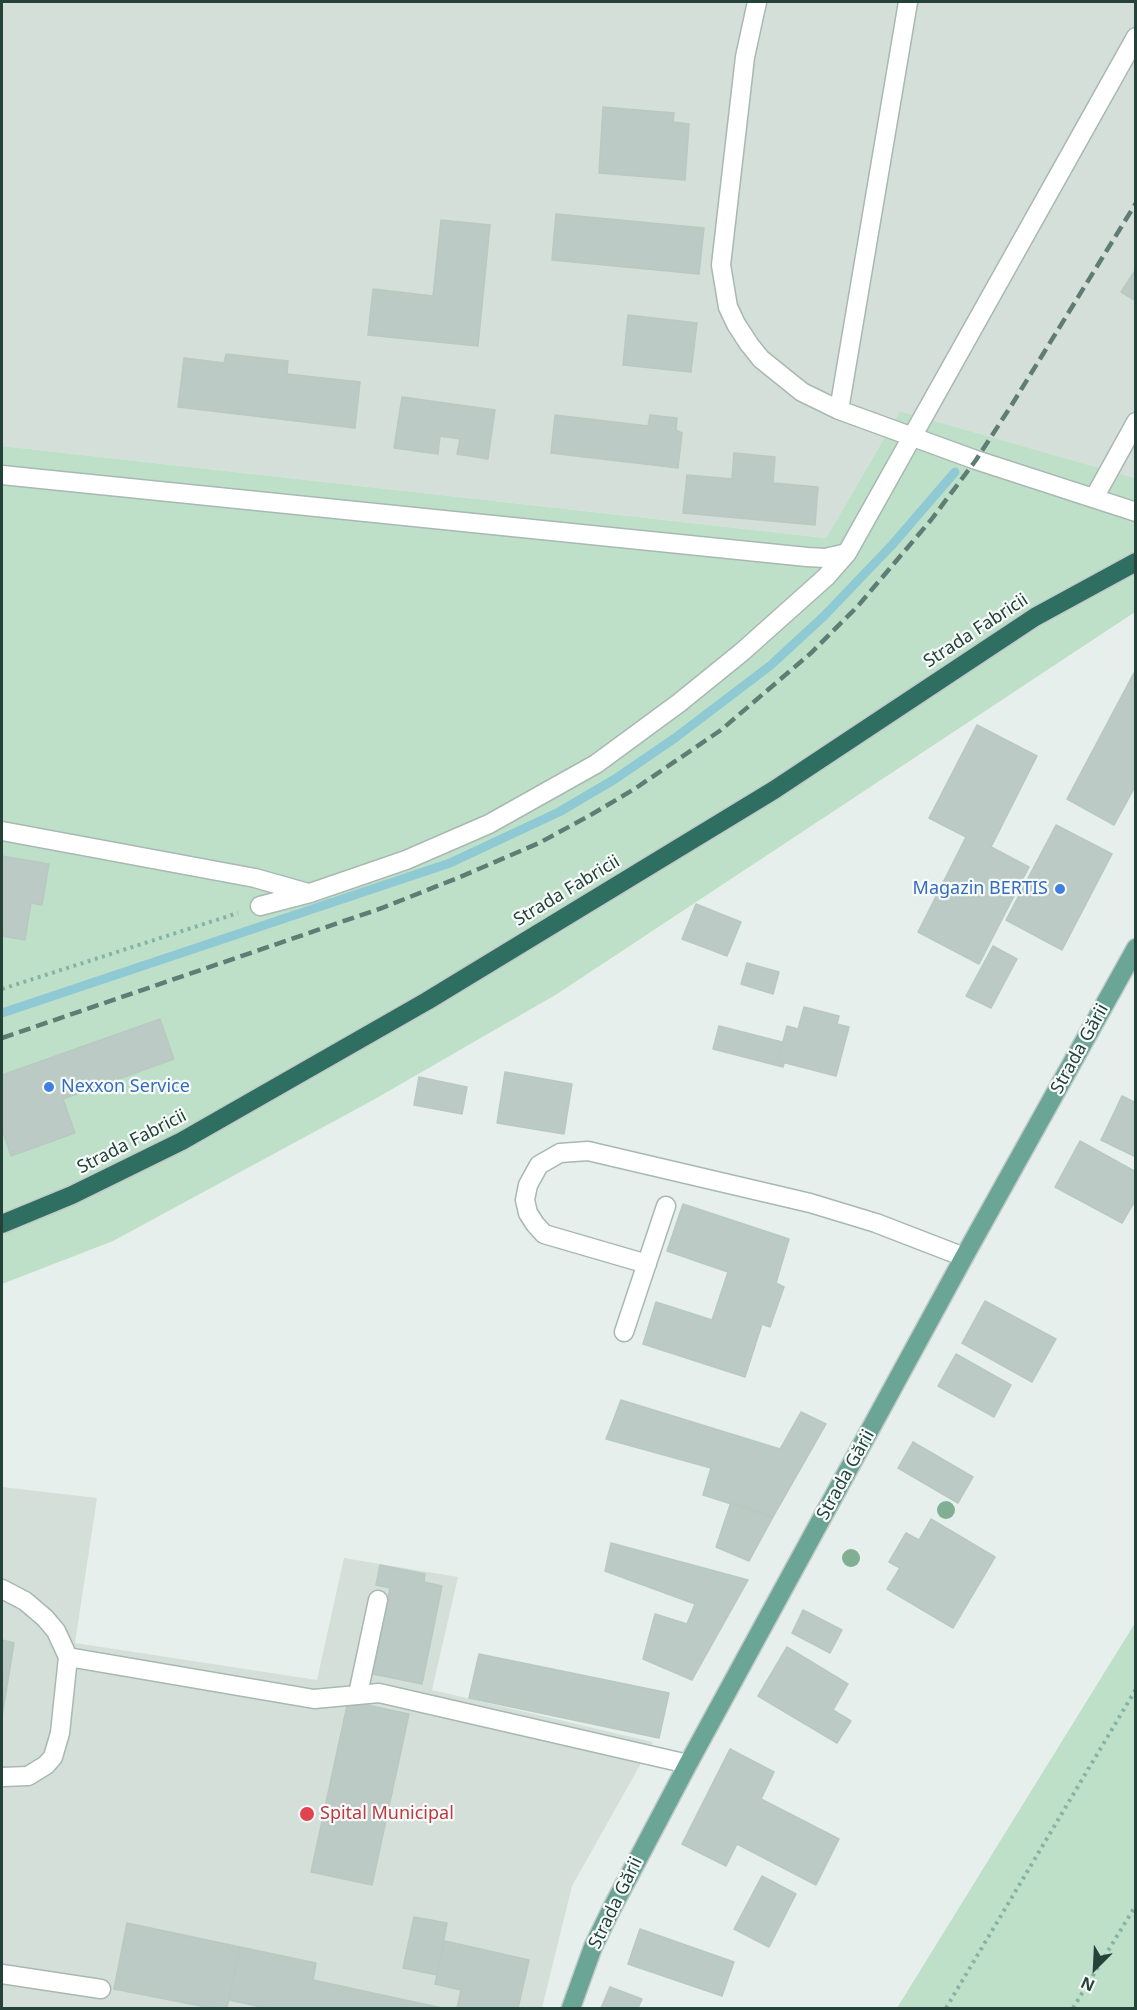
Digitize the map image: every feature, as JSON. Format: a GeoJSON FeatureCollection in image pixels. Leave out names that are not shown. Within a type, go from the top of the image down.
{"type":"FeatureCollection","features":[{"type":"Feature","properties":{"kind":"highway","name":"Strada Fabricii"},"geometry":{"type":"LineString","coordinates":[[2,1224],[72,1196],[182,1141],[427,1001],[774,790],[1035,617],[1136,562]]}},
{"type":"Feature","properties":{"kind":"main road","name":"Strada Gării"},"geometry":{"type":"LineString","coordinates":[[571,2008],[593,1947],[610,1910],[964,1257],[1136,948]]}},
{"type":"Feature","properties":{"kind":"street"},"geometry":{"type":"LineString","coordinates":[[757,2],[745,57],[721,265],[723,288],[728,307],[736,324],[760,359],[802,392],[839,410],[1136,512]]}},
{"type":"Feature","properties":{"kind":"street"},"geometry":{"type":"LineString","coordinates":[[839,410],[908,2]]}},
{"type":"Feature","properties":{"kind":"street"},"geometry":{"type":"LineString","coordinates":[[260,906],[310,893],[406,860],[489,824],[596,764],[679,703],[742,652],[826,577],[847,553],[1136,37]]}},
{"type":"Feature","properties":{"kind":"street"},"geometry":{"type":"LineString","coordinates":[[1094,498],[1136,422]]}},
{"type":"Feature","properties":{"kind":"street"},"geometry":{"type":"LineString","coordinates":[[2,476],[807,557],[825,558],[847,553]]}},
{"type":"Feature","properties":{"kind":"street"},"geometry":{"type":"LineString","coordinates":[[2,831],[255,878],[310,893]]}},
{"type":"Feature","properties":{"kind":"street"},"geometry":{"type":"LineString","coordinates":[[647,1264],[544,1234],[531,1219],[525,1200],[528,1185],[539,1165],[561,1153],[588,1151],[810,1203],[876,1223],[964,1257]]}},
{"type":"Feature","properties":{"kind":"street"},"geometry":{"type":"LineString","coordinates":[[624,1332],[666,1206]]}},
{"type":"Feature","properties":{"kind":"street"},"geometry":{"type":"LineString","coordinates":[[2,1589],[25,1601],[45,1618],[56,1631],[68,1658],[60,1733],[52,1757],[46,1765],[28,1776],[2,1777]]}},
{"type":"Feature","properties":{"kind":"street"},"geometry":{"type":"LineString","coordinates":[[358,1694],[378,1600]]}},
{"type":"Feature","properties":{"kind":"street"},"geometry":{"type":"LineString","coordinates":[[68,1658],[314,1699],[379,1694],[688,1764]]}},
{"type":"Feature","properties":{"kind":"street"},"geometry":{"type":"LineString","coordinates":[[2,1974],[100,1989]]}},
{"type":"Feature","properties":{"kind":"path"},"geometry":{"type":"LineString","coordinates":[[2,989],[260,906]]}},
{"type":"Feature","properties":{"kind":"path"},"geometry":{"type":"LineString","coordinates":[[946,2008],[1136,1689]]}},
{"type":"Feature","properties":{"kind":"path"},"geometry":{"type":"LineString","coordinates":[[1073,2008],[1136,1905]]}},
{"type":"Feature","properties":{"kind":"shaded area"},"geometry":{"type":"Polygon","coordinates":[[[2,2],[1135,2],[1135,478],[900,411],[826,538],[2,446],[2,2]]]}},
{"type":"Feature","properties":{"kind":"shaded area","name":"Spital Municipal"},"geometry":{"type":"Polygon","coordinates":[[[2,1487],[97,1498],[75,1643],[317,1680],[344,1558],[458,1577],[432,1690],[653,1742],[572,1886],[542,2008],[2,2008],[2,1487]]]}},
{"type":"Feature","properties":{"kind":"green space"},"geometry":{"type":"Polygon","coordinates":[[[900,411],[1135,478],[1135,612],[557,994],[375,1099],[113,1241],[2,1284],[2,446],[826,538],[900,411]]]}},
{"type":"Feature","properties":{"kind":"green space"},"geometry":{"type":"Polygon","coordinates":[[[1135,1623],[1135,2008],[897,2008],[1135,1623]]]}},
{"type":"Feature","properties":{"kind":"building"},"geometry":{"type":"Polygon","coordinates":[[[603,107],[674,113],[673,122],[689,124],[685,180],[599,173],[603,107]]]}},
{"type":"Feature","properties":{"kind":"building"},"geometry":{"type":"Polygon","coordinates":[[[556,214],[704,228],[699,274],[552,260],[556,214]]]}},
{"type":"Feature","properties":{"kind":"building"},"geometry":{"type":"Polygon","coordinates":[[[441,220],[490,225],[478,346],[368,335],[373,289],[433,296],[441,220]]]}},
{"type":"Feature","properties":{"kind":"building"},"geometry":{"type":"Polygon","coordinates":[[[1136,269],[1136,301],[1121,292],[1136,269]]]}},
{"type":"Feature","properties":{"kind":"building"},"geometry":{"type":"Polygon","coordinates":[[[628,315],[697,323],[691,372],[623,365],[628,315]]]}},
{"type":"Feature","properties":{"kind":"building"},"geometry":{"type":"Polygon","coordinates":[[[226,354],[288,361],[287,374],[360,382],[355,428],[178,407],[184,358],[224,363],[226,354]]]}},
{"type":"Feature","properties":{"kind":"building"},"geometry":{"type":"Polygon","coordinates":[[[402,397],[495,410],[488,459],[457,454],[460,439],[440,436],[438,454],[394,448],[402,397]]]}},
{"type":"Feature","properties":{"kind":"building"},"geometry":{"type":"Polygon","coordinates":[[[555,415],[648,426],[650,415],[677,418],[676,430],[682,433],[678,468],[551,453],[555,415]]]}},
{"type":"Feature","properties":{"kind":"building"},"geometry":{"type":"Polygon","coordinates":[[[734,453],[775,457],[773,483],[818,487],[815,525],[683,513],[687,475],[732,479],[734,453]]]}},
{"type":"Feature","properties":{"kind":"building"},"geometry":{"type":"Polygon","coordinates":[[[1136,669],[1136,785],[1114,825],[1067,799],[1136,669]]]}},
{"type":"Feature","properties":{"kind":"building"},"geometry":{"type":"Polygon","coordinates":[[[977,725],[1037,756],[991,847],[1029,867],[979,964],[918,932],[966,837],[929,818],[977,725]]]}},
{"type":"Feature","properties":{"kind":"building"},"geometry":{"type":"Polygon","coordinates":[[[1056,825],[1112,854],[1062,950],[1006,920],[1056,825]]]}},
{"type":"Feature","properties":{"kind":"building"},"geometry":{"type":"Polygon","coordinates":[[[2,856],[49,864],[42,905],[31,903],[25,940],[2,936],[2,856]]]}},
{"type":"Feature","properties":{"kind":"building"},"geometry":{"type":"Polygon","coordinates":[[[696,904],[741,922],[727,956],[682,939],[696,904]]]}},
{"type":"Feature","properties":{"kind":"building"},"geometry":{"type":"Polygon","coordinates":[[[993,946],[1017,959],[991,1008],[966,996],[993,946]]]}},
{"type":"Feature","properties":{"kind":"building"},"geometry":{"type":"Polygon","coordinates":[[[747,963],[779,972],[773,994],[741,984],[747,963]]]}},
{"type":"Feature","properties":{"kind":"building"},"geometry":{"type":"Polygon","coordinates":[[[804,1007],[839,1016],[837,1024],[849,1027],[836,1076],[778,1061],[787,1026],[798,1029],[804,1007]]]}},
{"type":"Feature","properties":{"kind":"building","name":"Nexxon Service"},"geometry":{"type":"Polygon","coordinates":[[[160,1019],[174,1059],[63,1099],[75,1133],[11,1156],[2,1129],[2,1075],[160,1019]]]}},
{"type":"Feature","properties":{"kind":"building"},"geometry":{"type":"Polygon","coordinates":[[[719,1026],[782,1042],[778,1061],[784,1063],[783,1067],[713,1049],[719,1026]]]}},
{"type":"Feature","properties":{"kind":"building"},"geometry":{"type":"Polygon","coordinates":[[[505,1072],[572,1084],[564,1134],[497,1123],[505,1072]]]}},
{"type":"Feature","properties":{"kind":"building"},"geometry":{"type":"Polygon","coordinates":[[[419,1077],[467,1087],[462,1114],[414,1105],[419,1077]]]}},
{"type":"Feature","properties":{"kind":"building"},"geometry":{"type":"Polygon","coordinates":[[[1122,1096],[1136,1103],[1136,1157],[1101,1140],[1122,1096]]]}},
{"type":"Feature","properties":{"kind":"building"},"geometry":{"type":"Polygon","coordinates":[[[1080,1141],[1136,1172],[1136,1199],[1122,1223],[1055,1187],[1080,1141]]]}},
{"type":"Feature","properties":{"kind":"building"},"geometry":{"type":"Polygon","coordinates":[[[683,1204],[789,1239],[776,1283],[784,1287],[770,1327],[762,1324],[745,1377],[643,1344],[656,1302],[712,1320],[728,1272],[667,1251],[683,1204]]]}},
{"type":"Feature","properties":{"kind":"building"},"geometry":{"type":"Polygon","coordinates":[[[985,1301],[1056,1339],[1032,1382],[962,1343],[985,1301]]]}},
{"type":"Feature","properties":{"kind":"building"},"geometry":{"type":"Polygon","coordinates":[[[956,1354],[1011,1385],[994,1417],[938,1386],[956,1354]]]}},
{"type":"Feature","properties":{"kind":"building"},"geometry":{"type":"Polygon","coordinates":[[[621,1400],[780,1449],[801,1412],[826,1424],[773,1517],[703,1495],[711,1468],[606,1439],[621,1400]]]}},
{"type":"Feature","properties":{"kind":"building"},"geometry":{"type":"Polygon","coordinates":[[[913,1442],[973,1477],[958,1503],[898,1468],[913,1442]]]}},
{"type":"Feature","properties":{"kind":"building"},"geometry":{"type":"Polygon","coordinates":[[[731,1502],[773,1517],[749,1561],[716,1547],[731,1502]]]}},
{"type":"Feature","properties":{"kind":"building"},"geometry":{"type":"Polygon","coordinates":[[[931,1519],[995,1557],[953,1628],[887,1589],[900,1568],[889,1562],[906,1533],[919,1540],[931,1519]]]}},
{"type":"Feature","properties":{"kind":"building"},"geometry":{"type":"Polygon","coordinates":[[[611,1543],[748,1580],[692,1680],[643,1659],[655,1614],[687,1624],[695,1604],[605,1571],[611,1543]]]}},
{"type":"Feature","properties":{"kind":"building"},"geometry":{"type":"Polygon","coordinates":[[[380,1565],[425,1574],[424,1582],[442,1586],[422,1684],[373,1674],[390,1588],[376,1585],[380,1565]]]}},
{"type":"Feature","properties":{"kind":"building"},"geometry":{"type":"Polygon","coordinates":[[[803,1610],[842,1630],[830,1653],[792,1633],[803,1610]]]}},
{"type":"Feature","properties":{"kind":"building"},"geometry":{"type":"Polygon","coordinates":[[[2,1640],[14,1643],[2,1717],[2,1640]]]}},
{"type":"Feature","properties":{"kind":"building"},"geometry":{"type":"Polygon","coordinates":[[[787,1647],[848,1684],[833,1710],[851,1721],[837,1743],[758,1696],[787,1647]]]}},
{"type":"Feature","properties":{"kind":"building"},"geometry":{"type":"Polygon","coordinates":[[[479,1654],[669,1693],[659,1738],[469,1698],[479,1654]]]}},
{"type":"Feature","properties":{"kind":"building"},"geometry":{"type":"Polygon","coordinates":[[[348,1701],[409,1714],[372,1885],[311,1872],[348,1701]]]}},
{"type":"Feature","properties":{"kind":"building"},"geometry":{"type":"Polygon","coordinates":[[[730,1749],[774,1772],[761,1799],[839,1839],[816,1885],[737,1844],[726,1866],[682,1844],[730,1749]]]}},
{"type":"Feature","properties":{"kind":"building"},"geometry":{"type":"Polygon","coordinates":[[[762,1876],[796,1894],[769,1947],[734,1929],[762,1876]]]}},
{"type":"Feature","properties":{"kind":"building"},"geometry":{"type":"Polygon","coordinates":[[[414,1917],[447,1923],[437,1975],[403,1968],[414,1917]]]}},
{"type":"Feature","properties":{"kind":"building"},"geometry":{"type":"Polygon","coordinates":[[[127,1923],[240,1947],[227,2008],[211,2008],[114,1989],[127,1923]]]}},
{"type":"Feature","properties":{"kind":"building"},"geometry":{"type":"Polygon","coordinates":[[[640,1929],[734,1962],[722,1996],[628,1964],[640,1929]]]}},
{"type":"Feature","properties":{"kind":"building"},"geometry":{"type":"Polygon","coordinates":[[[445,1941],[529,1960],[518,2008],[457,2008],[461,1990],[435,1984],[445,1941]]]}},
{"type":"Feature","properties":{"kind":"building"},"geometry":{"type":"Polygon","coordinates":[[[240,1947],[316,1963],[313,1980],[442,2008],[266,2008],[229,2000],[240,1947]]]}},
{"type":"Feature","properties":{"kind":"building"},"geometry":{"type":"Polygon","coordinates":[[[610,1987],[642,1999],[638,2008],[601,2008],[610,1987]]]}},
{"type":"Feature","properties":{"kind":"waterway"},"geometry":{"type":"LineString","coordinates":[[2,1013],[450,863],[559,812],[615,779],[675,738],[771,665],[824,616],[892,545],[955,472]]}},
{"type":"Feature","properties":{"kind":"railway"},"geometry":{"type":"LineString","coordinates":[[2,1038],[382,908],[460,877],[539,843],[589,816],[636,788],[721,730],[811,653],[857,607],[931,520],[976,460],[1011,406],[1136,203]]}},
{"type":"Feature","properties":{"kind":"place","name":"Magazin BERTIS"},"geometry":{"type":"Point","coordinates":[1060,889]}},
{"type":"Feature","properties":{"kind":"place","name":"Nexxon Service"},"geometry":{"type":"Point","coordinates":[49,1087]}},
{"type":"Feature","properties":{"kind":"place","name":"Spital Municipal"},"geometry":{"type":"Point","coordinates":[307,1814]}}]}
